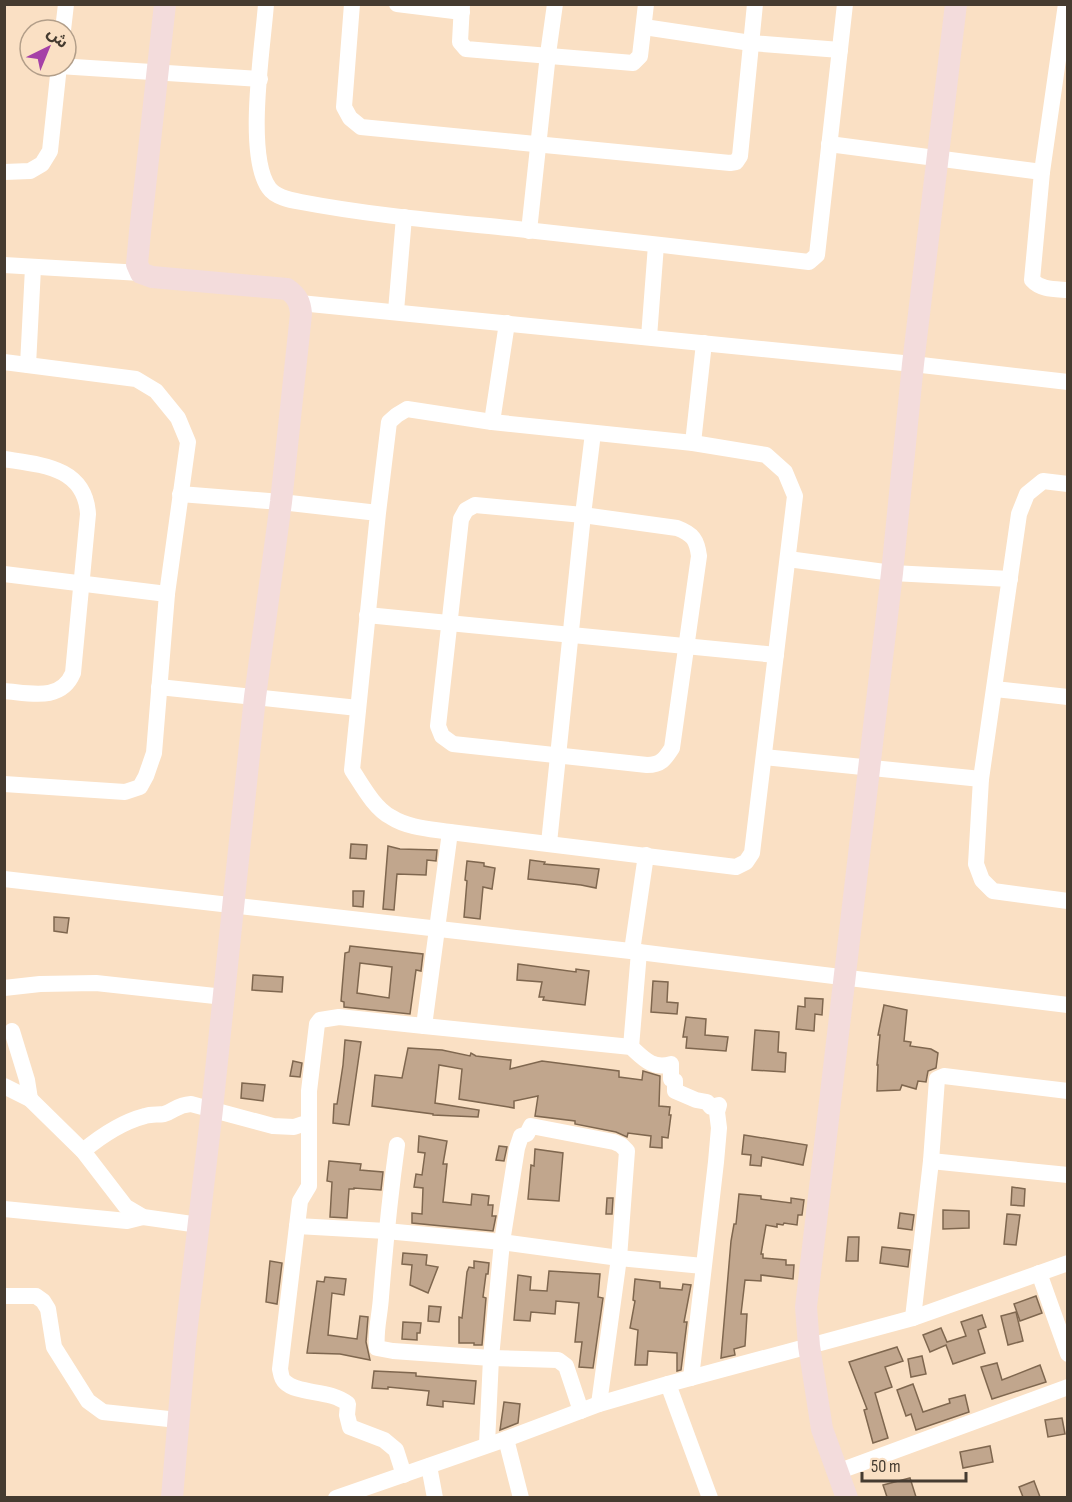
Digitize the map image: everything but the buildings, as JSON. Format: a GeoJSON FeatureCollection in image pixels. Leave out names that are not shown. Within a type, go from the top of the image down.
{"type":"FeatureCollection","features":[{"type":"Feature","properties":{"kind":"street"},"geometry":{"type":"LineString","coordinates":[[141,273],[137,264],[165,4]]}},
{"type":"Feature","properties":{"kind":"street"},"geometry":{"type":"LineString","coordinates":[[266,4],[255,132],[264,181],[270,190],[280,196],[299,202],[404,217],[809,262],[817,255],[845,4]]}},
{"type":"Feature","properties":{"kind":"street"},"geometry":{"type":"LineString","coordinates":[[352,4],[344,107],[350,118],[361,127],[730,163],[736,162],[740,156],[754,4]]}},
{"type":"Feature","properties":{"kind":"street"},"geometry":{"type":"LineString","coordinates":[[397,4],[462,8],[460,42],[466,49],[548,54],[633,63],[640,56],[646,4]]}},
{"type":"Feature","properties":{"kind":"street"},"geometry":{"type":"LineString","coordinates":[[529,231],[555,4]]}},
{"type":"Feature","properties":{"kind":"street"},"geometry":{"type":"LineString","coordinates":[[847,1497],[822,1429],[809,1346],[806,1307],[956,4]]}},
{"type":"Feature","properties":{"kind":"street"},"geometry":{"type":"LineString","coordinates":[[1066,4],[1062,76],[1042,172],[1032,280],[1037,286],[1043,288],[1068,290]]}},
{"type":"Feature","properties":{"kind":"street"},"geometry":{"type":"LineString","coordinates":[[644,27],[751,43],[840,50]]}},
{"type":"Feature","properties":{"kind":"street"},"geometry":{"type":"LineString","coordinates":[[78,68],[260,79]]}},
{"type":"Feature","properties":{"kind":"street"},"geometry":{"type":"LineString","coordinates":[[4,172],[30,171],[42,164],[50,151],[58,78]]}},
{"type":"Feature","properties":{"kind":"street"},"geometry":{"type":"LineString","coordinates":[[829,144],[1042,172]]}},
{"type":"Feature","properties":{"kind":"street"},"geometry":{"type":"LineString","coordinates":[[396,311],[404,217]]}},
{"type":"Feature","properties":{"kind":"street"},"geometry":{"type":"LineString","coordinates":[[649,337],[656,245]]}},
{"type":"Feature","properties":{"kind":"street"},"geometry":{"type":"LineString","coordinates":[[4,265],[141,273],[152,277],[287,290],[295,294],[300,303],[297,360],[255,697],[178,1420],[172,1497]]}},
{"type":"Feature","properties":{"kind":"street"},"geometry":{"type":"LineString","coordinates":[[28,365],[33,268]]}},
{"type":"Feature","properties":{"kind":"street"},"geometry":{"type":"LineString","coordinates":[[300,303],[914,364],[1068,382]]}},
{"type":"Feature","properties":{"kind":"street"},"geometry":{"type":"LineString","coordinates":[[492,422],[507,323]]}},
{"type":"Feature","properties":{"kind":"street"},"geometry":{"type":"LineString","coordinates":[[693,443],[704,343]]}},
{"type":"Feature","properties":{"kind":"street"},"geometry":{"type":"LineString","coordinates":[[4,362],[136,380],[156,391],[178,417],[188,442],[167,594],[154,753],[146,776],[140,787],[125,792],[4,784]]}},
{"type":"Feature","properties":{"kind":"street"},"geometry":{"type":"LineString","coordinates":[[408,409],[492,422],[593,433],[693,443],[766,455],[785,472],[795,496],[752,853],[746,862],[736,867],[413,826],[390,817],[372,799],[352,770],[389,422],[408,409]]}},
{"type":"Feature","properties":{"kind":"street"},"geometry":{"type":"LineString","coordinates":[[549,843],[593,433]]}},
{"type":"Feature","properties":{"kind":"street"},"geometry":{"type":"LineString","coordinates":[[4,459],[61,470],[79,483],[87,501],[88,514],[73,673],[69,684],[48,694],[4,691]]}},
{"type":"Feature","properties":{"kind":"street"},"geometry":{"type":"LineString","coordinates":[[1068,484],[1043,481],[1027,494],[1019,514],[981,779],[976,864],[982,880],[993,891],[1068,902]]}},
{"type":"Feature","properties":{"kind":"street"},"geometry":{"type":"LineString","coordinates":[[180,494],[378,513]]}},
{"type":"Feature","properties":{"kind":"street"},"geometry":{"type":"LineString","coordinates":[[475,506],[583,515],[677,528],[689,532],[698,542],[699,556],[672,748],[665,759],[657,765],[647,765],[453,744],[442,736],[438,726],[461,519],[466,510],[475,506]]}},
{"type":"Feature","properties":{"kind":"street"},"geometry":{"type":"LineString","coordinates":[[788,559],[892,573],[1010,579]]}},
{"type":"Feature","properties":{"kind":"street"},"geometry":{"type":"LineString","coordinates":[[4,574],[167,594]]}},
{"type":"Feature","properties":{"kind":"street"},"geometry":{"type":"LineString","coordinates":[[367,615],[776,655]]}},
{"type":"Feature","properties":{"kind":"street"},"geometry":{"type":"LineString","coordinates":[[159,687],[358,708]]}},
{"type":"Feature","properties":{"kind":"street"},"geometry":{"type":"LineString","coordinates":[[995,689],[1068,697]]}},
{"type":"Feature","properties":{"kind":"street"},"geometry":{"type":"LineString","coordinates":[[764,757],[981,779]]}},
{"type":"Feature","properties":{"kind":"street"},"geometry":{"type":"LineString","coordinates":[[424,1026],[450,832]]}},
{"type":"Feature","properties":{"kind":"street"},"geometry":{"type":"LineString","coordinates":[[631,1047],[636,951],[646,855]]}},
{"type":"Feature","properties":{"kind":"street"},"geometry":{"type":"LineString","coordinates":[[4,879],[636,951],[1068,1005]]}},
{"type":"Feature","properties":{"kind":"street"},"geometry":{"type":"LineString","coordinates":[[4,988],[51,984],[96,984],[224,997]]}},
{"type":"Feature","properties":{"kind":"street"},"geometry":{"type":"LineString","coordinates":[[404,1475],[396,1450],[384,1440],[350,1426],[347,1415],[348,1404],[341,1398],[300,1389],[284,1382],[281,1376],[300,1201],[309,1186],[309,1091],[317,1024],[320,1020],[339,1017],[631,1047],[654,1066],[671,1064],[671,1079],[675,1081],[675,1091],[707,1102],[711,1107],[718,1105],[717,1151],[690,1378]]}},
{"type":"Feature","properties":{"kind":"street"},"geometry":{"type":"LineString","coordinates":[[12,1031],[27,1080],[30,1099]]}},
{"type":"Feature","properties":{"kind":"street"},"geometry":{"type":"LineString","coordinates":[[913,1318],[931,1161],[936,1084],[940,1077],[1068,1091]]}},
{"type":"Feature","properties":{"kind":"street"},"geometry":{"type":"LineString","coordinates":[[4,1086],[30,1099],[83,1151],[126,1207],[143,1217]]}},
{"type":"Feature","properties":{"kind":"street"},"geometry":{"type":"LineString","coordinates":[[83,1151],[104,1134],[142,1117],[164,1114],[179,1105],[191,1104],[273,1126],[294,1127],[309,1122]]}},
{"type":"Feature","properties":{"kind":"street"},"geometry":{"type":"LineString","coordinates":[[487,1444],[491,1358],[502,1242],[517,1148],[521,1136],[527,1134],[531,1126],[593,1137],[625,1147],[627,1151],[619,1258],[599,1404]]}},
{"type":"Feature","properties":{"kind":"street"},"geometry":{"type":"LineString","coordinates":[[397,1145],[386,1231],[376,1334],[377,1348],[491,1358],[558,1360],[566,1365],[581,1411]]}},
{"type":"Feature","properties":{"kind":"street"},"geometry":{"type":"LineString","coordinates":[[931,1161],[1068,1174]]}},
{"type":"Feature","properties":{"kind":"street"},"geometry":{"type":"LineString","coordinates":[[4,1209],[127,1221],[143,1217],[199,1225]]}},
{"type":"Feature","properties":{"kind":"street"},"geometry":{"type":"LineString","coordinates":[[297,1226],[386,1231],[502,1242],[619,1258],[703,1266]]}},
{"type":"Feature","properties":{"kind":"street"},"geometry":{"type":"LineString","coordinates":[[336,1497],[370,1492],[404,1475],[599,1404],[913,1318],[1068,1263]]}},
{"type":"Feature","properties":{"kind":"street"},"geometry":{"type":"LineString","coordinates":[[1039,1273],[1068,1354]]}},
{"type":"Feature","properties":{"kind":"street"},"geometry":{"type":"LineString","coordinates":[[4,1296],[36,1296],[43,1301],[48,1309],[54,1347],[88,1401],[102,1412],[178,1420]]}},
{"type":"Feature","properties":{"kind":"street"},"geometry":{"type":"LineString","coordinates":[[668,1384],[710,1497]]}},
{"type":"Feature","properties":{"kind":"street"},"geometry":{"type":"LineString","coordinates":[[837,1472],[1068,1387]]}},
{"type":"Feature","properties":{"kind":"street"},"geometry":{"type":"LineString","coordinates":[[506,1439],[521,1497]]}},
{"type":"Feature","properties":{"kind":"street"},"geometry":{"type":"LineString","coordinates":[[429,1466],[435,1497]]}}]}
